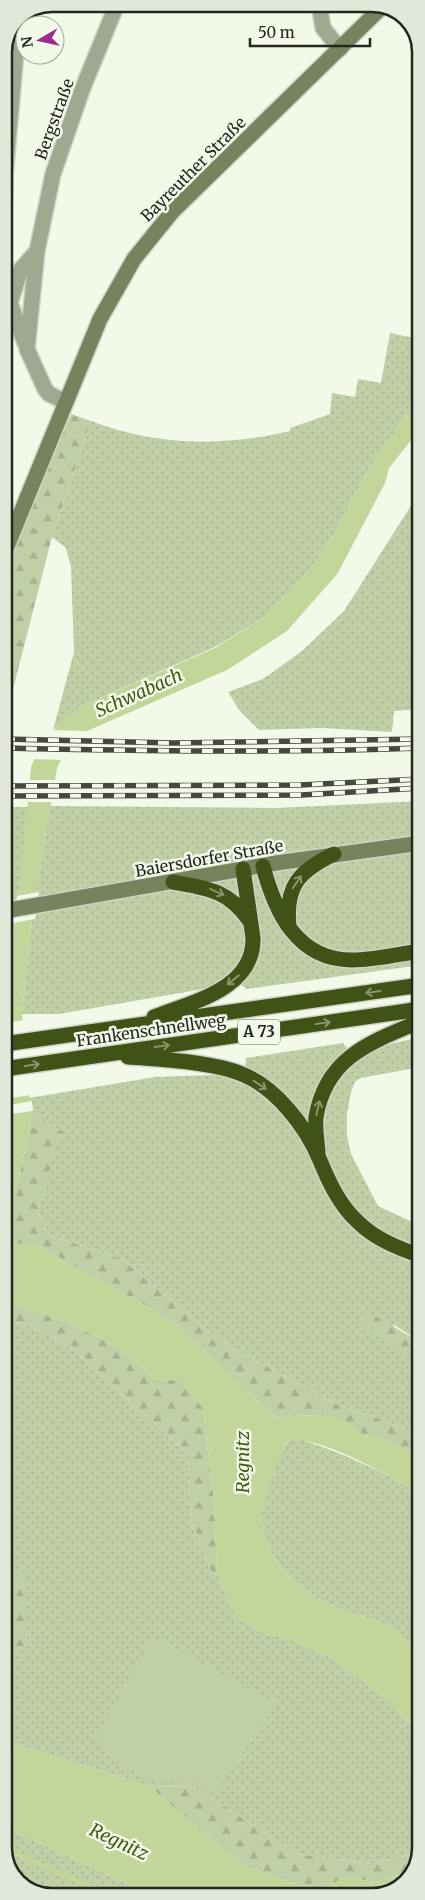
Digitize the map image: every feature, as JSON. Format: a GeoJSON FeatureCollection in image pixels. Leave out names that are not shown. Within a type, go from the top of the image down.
{"type":"FeatureCollection","features":[{"type":"Feature","properties":{"kind":"highway"},"geometry":{"type":"LineString","coordinates":[[289,927],[287,906],[290,893],[297,881],[306,870],[334,854]]}},
{"type":"Feature","properties":{"kind":"highway"},"geometry":{"type":"LineString","coordinates":[[263,866],[270,893],[278,912],[294,935],[309,948],[336,959],[372,958],[412,952]]}},
{"type":"Feature","properties":{"kind":"highway"},"geometry":{"type":"LineString","coordinates":[[129,1026],[207,996],[240,975],[249,964],[253,949],[243,869]]}},
{"type":"Feature","properties":{"kind":"highway"},"geometry":{"type":"LineString","coordinates":[[174,882],[219,892],[241,908],[251,922]]}},
{"type":"Feature","properties":{"kind":"highway","name":"Frankenschnellweg"},"geometry":{"type":"LineString","coordinates":[[12,1043],[412,986]]}},
{"type":"Feature","properties":{"kind":"highway","name":"Frankenschnellweg"},"geometry":{"type":"LineString","coordinates":[[12,1068],[412,1010]]}},
{"type":"Feature","properties":{"kind":"highway"},"geometry":{"type":"LineString","coordinates":[[318,1156],[316,1119],[322,1094],[338,1066],[366,1044],[412,1024]]}},
{"type":"Feature","properties":{"kind":"highway"},"geometry":{"type":"LineString","coordinates":[[97,1055],[173,1060],[244,1074],[268,1090],[291,1111],[318,1156],[325,1176],[356,1221],[372,1234],[412,1252]]}},
{"type":"Feature","properties":{"kind":"street","name":"Bergstraße"},"geometry":{"type":"LineString","coordinates":[[27,349],[37,251],[53,174],[82,90],[114,12]]}},
{"type":"Feature","properties":{"kind":"street"},"geometry":{"type":"LineString","coordinates":[[320,13],[323,28],[340,49]]}},
{"type":"Feature","properties":{"kind":"street","name":"Bayreuther Straße"},"geometry":{"type":"LineString","coordinates":[[12,534],[108,304],[146,243],[177,207],[377,13]]}},
{"type":"Feature","properties":{"kind":"street"},"geometry":{"type":"LineString","coordinates":[[12,97],[15,63]]}},
{"type":"Feature","properties":{"kind":"street"},"geometry":{"type":"LineString","coordinates":[[12,286],[21,269],[37,251]]}},
{"type":"Feature","properties":{"kind":"street"},"geometry":{"type":"LineString","coordinates":[[12,309],[45,389],[49,394],[66,402]]}},
{"type":"Feature","properties":{"kind":"street","name":"Baiersdorfer Straße"},"geometry":{"type":"LineString","coordinates":[[12,910],[334,854],[412,844]]}},
{"type":"Feature","properties":{"kind":"green space"},"geometry":{"type":"Polygon","coordinates":[[[390,333],[412,338],[412,409],[369,469],[331,539],[311,569],[263,618],[215,647],[80,707],[53,730],[74,652],[71,567],[66,548],[52,537],[91,421],[140,435],[190,441],[240,440],[290,431],[290,428],[330,414],[332,393],[355,397],[358,379],[381,383],[390,333]]]}},
{"type":"Feature","properties":{"kind":"green space"},"geometry":{"type":"Polygon","coordinates":[[[71,414],[91,421],[52,537],[12,693],[12,510],[26,520],[71,414]]]}},
{"type":"Feature","properties":{"kind":"green space"},"geometry":{"type":"Polygon","coordinates":[[[412,504],[412,710],[394,711],[392,732],[322,728],[259,730],[239,710],[228,692],[263,679],[302,651],[344,611],[412,504]]]}},
{"type":"Feature","properties":{"kind":"green space"},"geometry":{"type":"Polygon","coordinates":[[[412,801],[412,966],[247,989],[238,983],[59,1014],[22,1014],[32,920],[50,806],[277,808],[412,801]]]}},
{"type":"Feature","properties":{"kind":"green space"},"geometry":{"type":"Polygon","coordinates":[[[12,807],[28,807],[20,890],[12,939],[12,807]]]}},
{"type":"Feature","properties":{"kind":"green space"},"geometry":{"type":"Polygon","coordinates":[[[412,1039],[412,1069],[361,1078],[355,1082],[347,1114],[347,1136],[351,1154],[378,1206],[412,1222],[412,1337],[393,1324],[406,1353],[412,1358],[412,1433],[388,1422],[338,1405],[222,1342],[122,1259],[49,1235],[38,1212],[59,1131],[48,1124],[38,1112],[31,1112],[29,1098],[155,1077],[212,1075],[245,1067],[246,1058],[343,1043],[354,1057],[372,1048],[412,1039]]]}},
{"type":"Feature","properties":{"kind":"green space"},"geometry":{"type":"Polygon","coordinates":[[[38,1111],[48,1124],[66,1133],[57,1144],[38,1212],[49,1235],[122,1259],[222,1342],[338,1405],[388,1422],[412,1433],[412,1453],[377,1437],[364,1435],[343,1421],[328,1416],[293,1415],[275,1418],[179,1327],[155,1311],[38,1246],[12,1243],[12,1198],[15,1193],[29,1134],[31,1112],[38,1111]]]}},
{"type":"Feature","properties":{"kind":"green space"},"geometry":{"type":"Polygon","coordinates":[[[12,1304],[63,1321],[106,1341],[125,1353],[153,1379],[181,1380],[203,1408],[214,1501],[217,1572],[212,1574],[191,1520],[188,1457],[183,1450],[70,1347],[27,1324],[12,1321],[12,1304]]]}},
{"type":"Feature","properties":{"kind":"green space"},"geometry":{"type":"Polygon","coordinates":[[[367,1311],[412,1338],[412,1359],[361,1326],[367,1311]]]}},
{"type":"Feature","properties":{"kind":"green space"},"geometry":{"type":"Polygon","coordinates":[[[12,1321],[27,1324],[70,1347],[183,1450],[188,1457],[191,1520],[212,1574],[217,1572],[235,1616],[265,1634],[288,1638],[332,1658],[388,1699],[412,1725],[412,1854],[372,1864],[298,1854],[194,1787],[149,1786],[12,1743],[12,1650],[27,1644],[24,1574],[12,1569],[12,1321]]]}},
{"type":"Feature","properties":{"kind":"green space"},"geometry":{"type":"Polygon","coordinates":[[[297,1438],[329,1449],[412,1489],[412,1648],[405,1639],[386,1625],[316,1597],[293,1580],[275,1558],[268,1546],[264,1532],[262,1509],[275,1466],[289,1439],[297,1438]]]}},
{"type":"Feature","properties":{"kind":"green space"},"geometry":{"type":"Polygon","coordinates":[[[12,1568],[25,1574],[27,1644],[12,1650],[12,1568]]]}},
{"type":"Feature","properties":{"kind":"green space"},"geometry":{"type":"Polygon","coordinates":[[[153,1636],[276,1703],[215,1794],[195,1783],[153,1782],[126,1768],[96,1737],[153,1636]]]}},
{"type":"Feature","properties":{"kind":"green space"},"geometry":{"type":"Polygon","coordinates":[[[149,1786],[194,1787],[298,1854],[372,1864],[412,1854],[407,1868],[402,1874],[375,1882],[346,1877],[323,1888],[307,1888],[242,1865],[149,1786]]]}},
{"type":"Feature","properties":{"kind":"green space"},"geometry":{"type":"Polygon","coordinates":[[[12,1830],[135,1887],[45,1887],[30,1881],[18,1868],[13,1855],[12,1830]]]}},
{"type":"Feature","properties":{"kind":"water","name":"Schwabach"},"geometry":{"type":"Polygon","coordinates":[[[412,409],[412,439],[389,468],[385,483],[338,573],[287,631],[227,670],[87,731],[66,750],[57,768],[32,920],[22,1014],[31,1112],[29,1134],[15,1193],[12,1198],[12,939],[20,890],[31,767],[40,746],[66,717],[80,707],[215,648],[263,618],[311,569],[331,539],[369,469],[412,409]]]}},
{"type":"Feature","properties":{"kind":"water","name":"Regnitz"},"geometry":{"type":"Polygon","coordinates":[[[12,1243],[38,1246],[155,1311],[179,1327],[275,1418],[293,1415],[328,1416],[343,1421],[364,1435],[377,1437],[412,1453],[412,1489],[338,1451],[320,1444],[289,1439],[277,1464],[265,1499],[262,1508],[262,1518],[268,1546],[283,1570],[293,1580],[329,1604],[393,1629],[412,1648],[412,1725],[388,1699],[332,1658],[288,1638],[265,1634],[235,1616],[217,1572],[214,1501],[203,1408],[181,1380],[153,1379],[125,1353],[106,1341],[63,1321],[12,1304],[12,1243]]]}},
{"type":"Feature","properties":{"kind":"water","name":"Regnitz"},"geometry":{"type":"Polygon","coordinates":[[[12,1743],[149,1786],[242,1865],[307,1888],[135,1887],[12,1830],[12,1743]]]}},
{"type":"Feature","properties":{"kind":"water"},"geometry":{"type":"Polygon","coordinates":[[[402,1874],[395,1881],[380,1887],[323,1888],[346,1877],[375,1882],[402,1874]]]}},
{"type":"Feature","properties":{"kind":"pier"},"geometry":{"type":"Polygon","coordinates":[[[50,730],[92,731],[68,751],[64,760],[31,759],[38,744],[50,730]]]}},
{"type":"Feature","properties":{"kind":"pier"},"geometry":{"type":"Polygon","coordinates":[[[27,780],[58,780],[54,802],[26,802],[27,780]]]}},
{"type":"Feature","properties":{"kind":"pier"},"geometry":{"type":"Polygon","coordinates":[[[39,892],[35,919],[13,923],[17,896],[39,892]]]}},
{"type":"Feature","properties":{"kind":"pier"},"geometry":{"type":"Polygon","coordinates":[[[25,1020],[31,1095],[12,1098],[12,1022],[25,1020]]]}},
{"type":"Feature","properties":{"kind":"pier"},"geometry":{"type":"Polygon","coordinates":[[[32,1101],[33,1111],[12,1114],[12,1105],[32,1101]]]}},
{"type":"Feature","properties":{"kind":"waterway"},"geometry":{"type":"LineString","coordinates":[[13,1852],[91,1887]]}},
{"type":"Feature","properties":{"kind":"railway"},"geometry":{"type":"LineString","coordinates":[[12,739],[173,743],[412,739]]}},
{"type":"Feature","properties":{"kind":"railway"},"geometry":{"type":"LineString","coordinates":[[12,748],[212,751],[412,748]]}},
{"type":"Feature","properties":{"kind":"railway"},"geometry":{"type":"LineString","coordinates":[[12,786],[300,785],[412,779]]}},
{"type":"Feature","properties":{"kind":"railway"},"geometry":{"type":"LineString","coordinates":[[12,796],[301,795],[412,789]]}}]}
